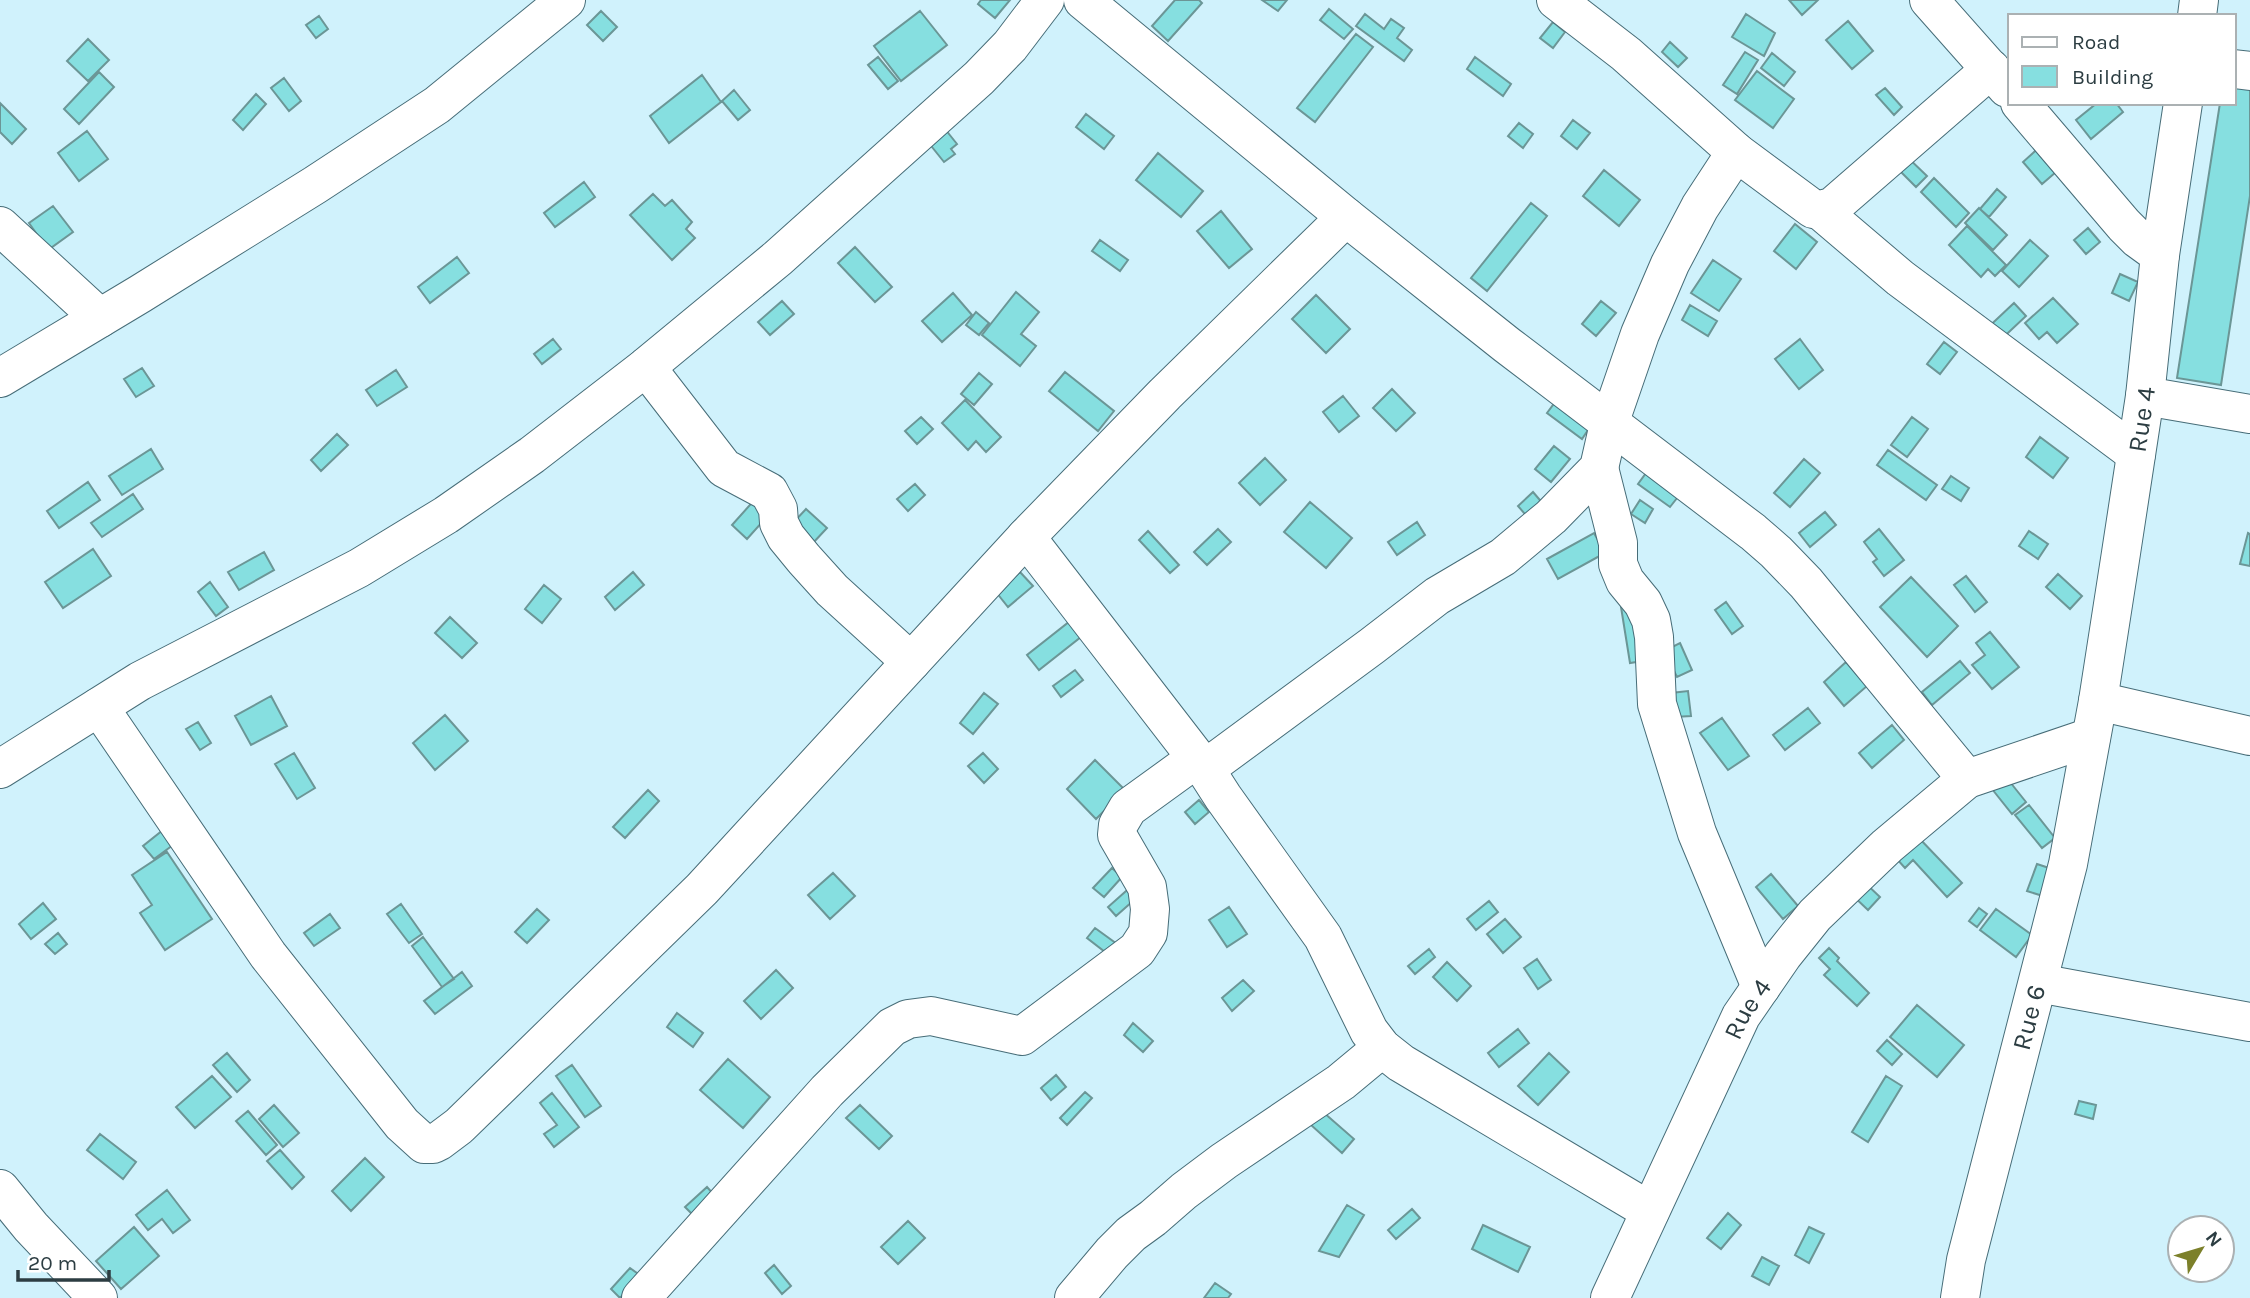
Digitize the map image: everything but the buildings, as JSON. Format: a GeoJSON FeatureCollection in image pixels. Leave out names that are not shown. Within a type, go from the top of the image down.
{"type":"FeatureCollection","features":[{"type":"Feature","properties":{"kind":"street"},"geometry":{"type":"LineString","coordinates":[[0,378],[315,185],[437,105],[566,0]]}},
{"type":"Feature","properties":{"kind":"street"},"geometry":{"type":"LineString","coordinates":[[0,769],[140,681],[359,568],[446,514],[532,455],[646,367],[778,258],[979,78],[1010,46],[1045,0]]}},
{"type":"Feature","properties":{"kind":"street"},"geometry":{"type":"LineString","coordinates":[[1083,0],[1346,218],[1776,552],[1805,583],[1967,779],[2094,719],[2250,736]]}},
{"type":"Feature","properties":{"kind":"street"},"geometry":{"type":"LineString","coordinates":[[1556,0],[1626,54],[1737,152],[1805,204],[1820,210],[1832,207],[2001,81],[1929,0]]}},
{"type":"Feature","properties":{"kind":"street"},"geometry":{"type":"LineString","coordinates":[[2022,105],[2124,225],[2160,255]]}},
{"type":"Feature","properties":{"kind":"street","name":"Rue 4"},"geometry":{"type":"LineString","coordinates":[[2094,719],[2145,396],[2160,255],[2183,105]]}},
{"type":"Feature","properties":{"kind":"street"},"geometry":{"type":"LineString","coordinates":[[1737,152],[1700,207],[1670,264],[1640,334],[1609,424],[1599,468],[1618,542],[1618,564],[1625,581],[1643,603],[1651,620],[1657,704],[1697,833],[1760,986]]}},
{"type":"Feature","properties":{"kind":"street"},"geometry":{"type":"LineString","coordinates":[[1820,210],[1900,278],[2136,454]]}},
{"type":"Feature","properties":{"kind":"street"},"geometry":{"type":"LineString","coordinates":[[99,707],[268,955],[402,1124],[424,1144],[433,1144],[459,1126],[702,889],[1026,537],[1165,394],[1346,218]]}},
{"type":"Feature","properties":{"kind":"street"},"geometry":{"type":"LineString","coordinates":[[0,226],[100,318]]}},
{"type":"Feature","properties":{"kind":"street"},"geometry":{"type":"LineString","coordinates":[[646,367],[724,468],[769,492],[778,509],[779,523],[786,537],[804,559],[832,590],[911,662]]}},
{"type":"Feature","properties":{"kind":"street"},"geometry":{"type":"LineString","coordinates":[[2145,396],[2250,414]]}},
{"type":"Feature","properties":{"kind":"street"},"geometry":{"type":"LineString","coordinates":[[641,1298],[827,1091],[892,1027],[908,1019],[931,1016],[1022,1037],[1137,950],[1148,933],[1150,909],[1147,887],[1117,835],[1118,825],[1128,808],[1201,763],[1372,646],[1437,596],[1503,557],[1552,517],[1599,468]]}},
{"type":"Feature","properties":{"kind":"street"},"geometry":{"type":"LineString","coordinates":[[1026,537],[1201,763],[1323,937],[1370,1031],[1382,1048],[1401,1063],[1650,1211]]}},
{"type":"Feature","properties":{"kind":"street","name":"Rue 6"},"geometry":{"type":"LineString","coordinates":[[1960,1298],[1966,1260],[2068,863],[2094,719]]}},
{"type":"Feature","properties":{"kind":"street","name":"Rue 4"},"geometry":{"type":"LineString","coordinates":[[1610,1298],[1735,1027],[1760,986],[1815,915],[1887,846],[1967,779]]}},
{"type":"Feature","properties":{"kind":"street"},"geometry":{"type":"LineString","coordinates":[[2038,983],[2250,1022]]}},
{"type":"Feature","properties":{"kind":"street"},"geometry":{"type":"LineString","coordinates":[[1074,1298],[1131,1234],[1224,1161],[1341,1082],[1382,1048]]}},
{"type":"Feature","properties":{"kind":"street"},"geometry":{"type":"LineString","coordinates":[[0,1189],[31,1227],[98,1298]]}}]}
